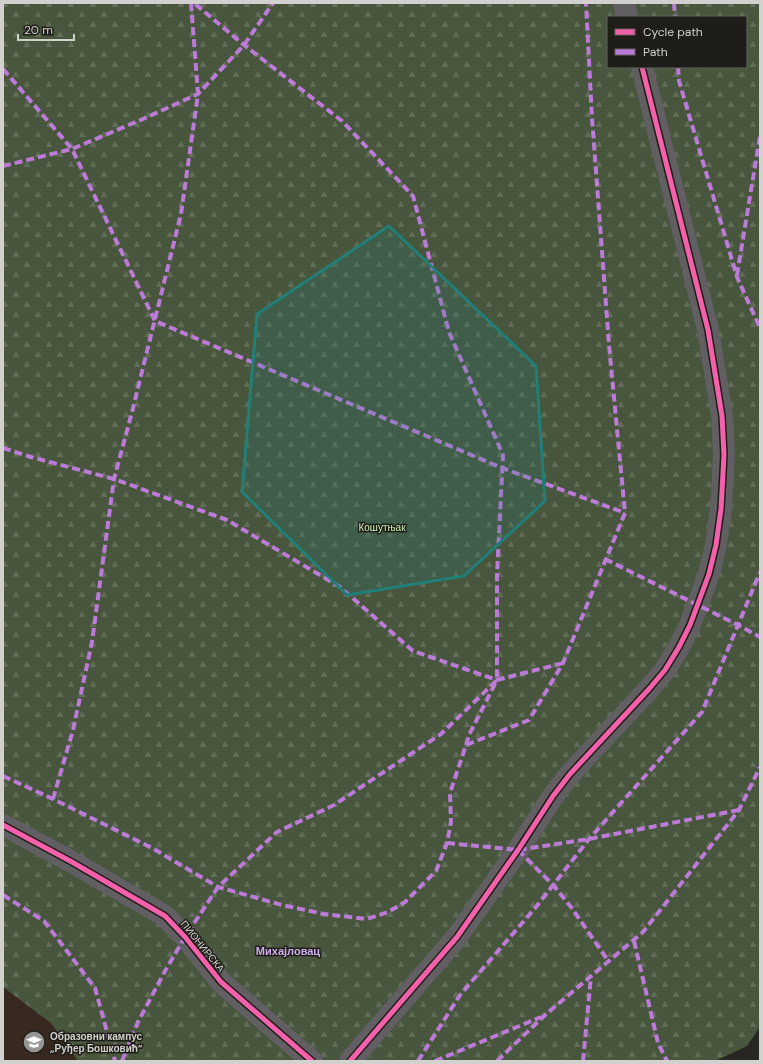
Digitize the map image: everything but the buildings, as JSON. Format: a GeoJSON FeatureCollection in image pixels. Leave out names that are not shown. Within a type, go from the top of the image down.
{"type":"FeatureCollection","features":[{"type":"Feature","properties":{"kind":"street"},"geometry":{"type":"LineString","coordinates":[[624,3],[627,16]]}},
{"type":"Feature","properties":{"kind":"street"},"geometry":{"type":"LineString","coordinates":[[350,1061],[457,937],[518,850],[553,796],[570,774],[665,670],[690,625],[709,574],[716,545],[721,509],[724,455],[722,416],[708,330],[642,68]]}},
{"type":"Feature","properties":{"kind":"street","name":"ПИОНИРСКА"},"geometry":{"type":"LineString","coordinates":[[3,825],[78,865],[165,916],[185,937],[221,982],[312,1061]]}},
{"type":"Feature","properties":{"kind":"highlighted area"},"geometry":{"type":"Polygon","coordinates":[[[389,226],[536,366],[545,501],[464,576],[347,595],[242,492],[257,314],[389,226]]]}},
{"type":"Feature","properties":{"kind":"shaded area","name":"Образовни кампус „Руђер Бошковић”"},"geometry":{"type":"Polygon","coordinates":[[[3,987],[51,1023],[78,1061],[3,1061],[3,987]]]}},
{"type":"Feature","properties":{"kind":"green space","name":"Кошутњак"},"geometry":{"type":"Polygon","coordinates":[[[3,3],[760,3],[760,1027],[747,1046],[715,1061],[78,1061],[51,1023],[3,987],[3,3]]]}},
{"type":"Feature","properties":{"kind":"marked path"},"geometry":{"type":"LineString","coordinates":[[53,799],[73,730],[92,642],[114,479],[181,214],[198,94],[191,3]]}},
{"type":"Feature","properties":{"kind":"marked path"},"geometry":{"type":"LineString","coordinates":[[122,1061],[138,1022],[165,971],[185,937],[218,887],[277,832],[334,805],[441,734],[497,680],[497,575],[503,455],[449,332],[413,196],[342,121],[244,45],[194,3]]}},
{"type":"Feature","properties":{"kind":"marked path"},"geometry":{"type":"LineString","coordinates":[[3,166],[72,149],[198,94],[244,45],[273,3]]}},
{"type":"Feature","properties":{"kind":"marked path"},"geometry":{"type":"LineString","coordinates":[[3,776],[152,848],[218,887],[282,905],[324,914],[367,919],[388,912],[405,902],[436,871],[447,843],[451,822],[450,793],[466,745],[529,720],[563,663],[625,513],[609,345],[592,118],[586,3]]}},
{"type":"Feature","properties":{"kind":"marked path"},"geometry":{"type":"LineString","coordinates":[[674,3],[675,16]]}},
{"type":"Feature","properties":{"kind":"marked path"},"geometry":{"type":"LineString","coordinates":[[678,68],[679,81],[737,277],[760,328]]}},
{"type":"Feature","properties":{"kind":"marked path"},"geometry":{"type":"LineString","coordinates":[[3,69],[72,149],[155,321],[502,468],[625,513]]}},
{"type":"Feature","properties":{"kind":"marked path"},"geometry":{"type":"LineString","coordinates":[[737,275],[760,136]]}},
{"type":"Feature","properties":{"kind":"marked path"},"geometry":{"type":"LineString","coordinates":[[3,448],[114,479],[227,520],[340,587],[413,651],[497,680]]}},
{"type":"Feature","properties":{"kind":"marked path"},"geometry":{"type":"LineString","coordinates":[[605,559],[760,637]]}},
{"type":"Feature","properties":{"kind":"marked path"},"geometry":{"type":"LineString","coordinates":[[418,1061],[460,995],[536,907],[589,839],[702,712],[760,572]]}},
{"type":"Feature","properties":{"kind":"marked path"},"geometry":{"type":"LineString","coordinates":[[466,745],[469,735],[497,680],[563,663]]}},
{"type":"Feature","properties":{"kind":"marked path"},"geometry":{"type":"LineString","coordinates":[[497,1061],[545,1015],[643,932],[739,810],[760,767]]}},
{"type":"Feature","properties":{"kind":"marked path"},"geometry":{"type":"LineString","coordinates":[[447,843],[518,850],[589,839],[739,810]]}},
{"type":"Feature","properties":{"kind":"marked path"},"geometry":{"type":"LineString","coordinates":[[518,850],[553,885],[571,907],[609,962]]}},
{"type":"Feature","properties":{"kind":"marked path"},"geometry":{"type":"LineString","coordinates":[[3,895],[44,921],[95,988],[115,1061]]}},
{"type":"Feature","properties":{"kind":"marked path"},"geometry":{"type":"LineString","coordinates":[[634,941],[658,1043],[667,1061]]}},
{"type":"Feature","properties":{"kind":"marked path"},"geometry":{"type":"LineString","coordinates":[[583,1061],[591,976]]}},
{"type":"Feature","properties":{"kind":"marked path"},"geometry":{"type":"LineString","coordinates":[[435,1061],[541,1017]]}},
{"type":"Feature","properties":{"kind":"cycle path"},"geometry":{"type":"LineString","coordinates":[[350,1061],[457,937],[518,850],[553,796],[570,774],[665,670],[690,625],[709,574],[716,545],[721,509],[724,455],[722,416],[708,330],[642,68]]}},
{"type":"Feature","properties":{"kind":"cycle path"},"geometry":{"type":"LineString","coordinates":[[3,825],[72,862],[165,916],[185,937],[221,982],[312,1061]]}},
{"type":"Feature","properties":{"kind":"place","name":"Образовни кампус „Руђер Бошковић”"},"geometry":{"type":"Point","coordinates":[34,1042]}},
{"type":"Feature","properties":{"kind":"district","name":"Михајловац"},"geometry":{"type":"Point","coordinates":[288,951]}}]}
